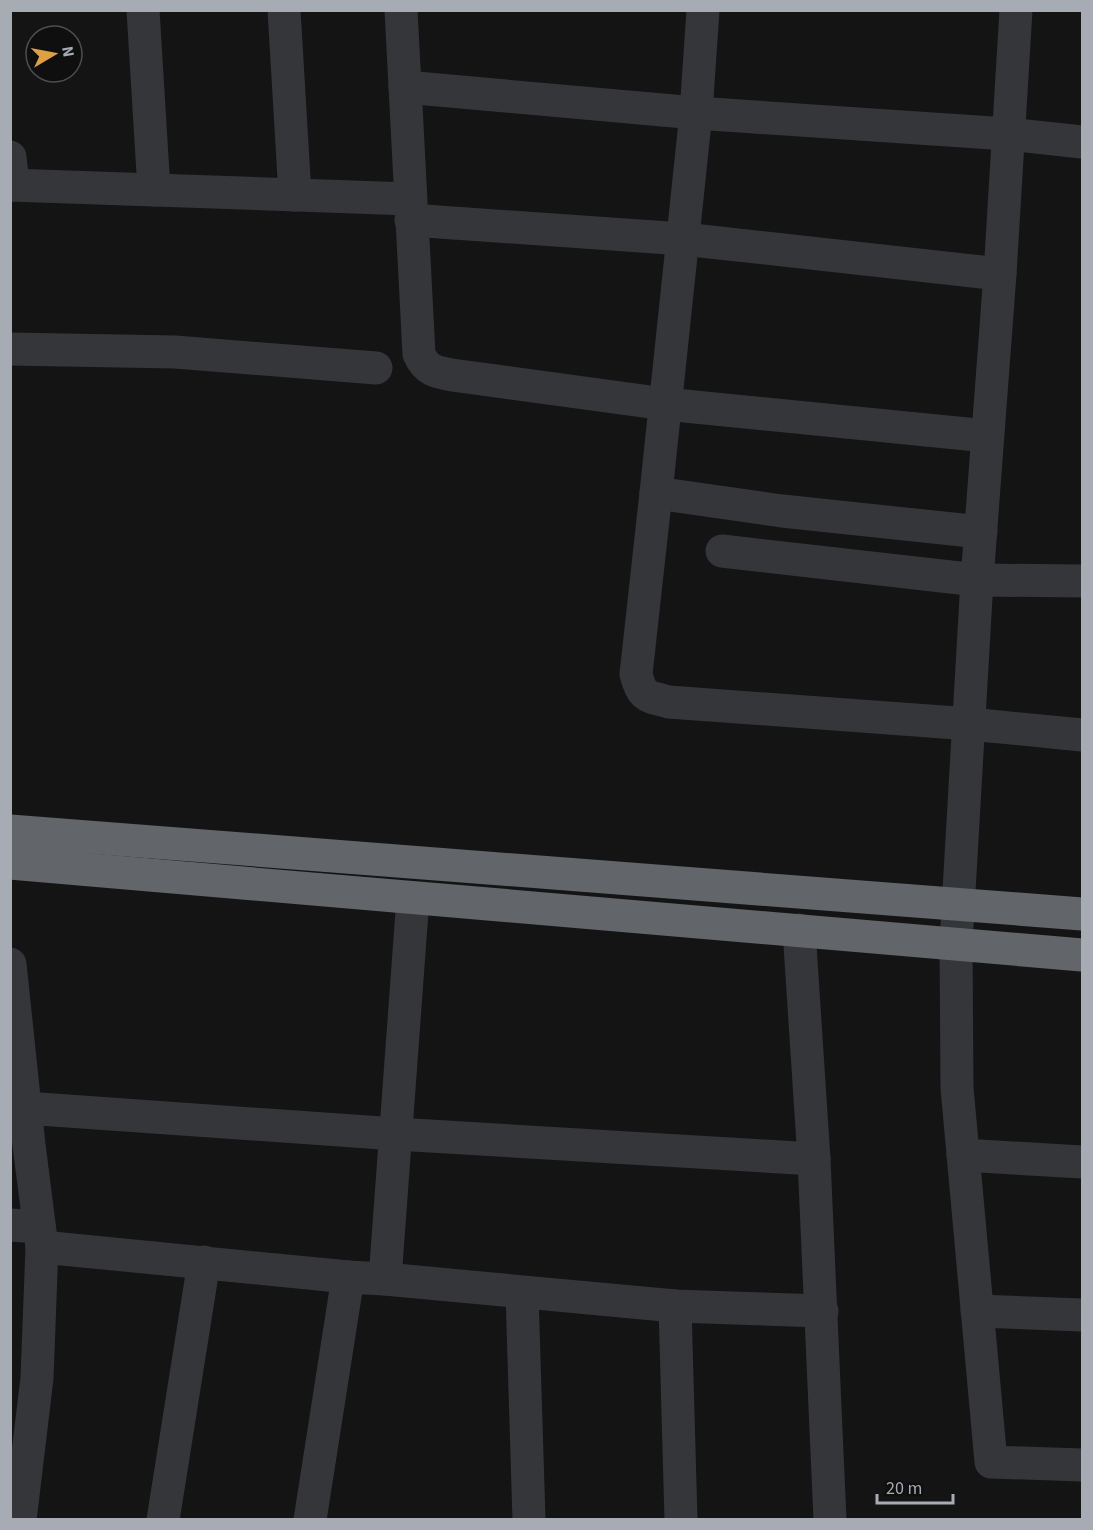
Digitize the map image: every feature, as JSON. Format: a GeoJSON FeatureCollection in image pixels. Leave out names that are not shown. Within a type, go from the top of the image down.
{"type":"FeatureCollection","features":[{"type":"Feature","properties":{"kind":"highway"},"geometry":{"type":"LineString","coordinates":[[10,831],[1083,914]]}},
{"type":"Feature","properties":{"kind":"highway"},"geometry":{"type":"LineString","coordinates":[[10,863],[1083,955]]}},
{"type":"Feature","properties":{"kind":"street"},"geometry":{"type":"LineString","coordinates":[[143,10],[154,190]]}},
{"type":"Feature","properties":{"kind":"street"},"geometry":{"type":"LineString","coordinates":[[284,10],[295,195]]}},
{"type":"Feature","properties":{"kind":"street"},"geometry":{"type":"LineString","coordinates":[[401,10],[419,354],[425,366],[436,372],[452,375],[665,404],[987,435]]}},
{"type":"Feature","properties":{"kind":"street"},"geometry":{"type":"LineString","coordinates":[[703,10],[696,113],[636,674],[640,690],[651,697],[669,702],[970,724],[1083,735]]}},
{"type":"Feature","properties":{"kind":"street"},"geometry":{"type":"LineString","coordinates":[[1016,10],[1000,274],[977,580],[959,904],[957,1088],[991,1462],[1083,1465]]}},
{"type":"Feature","properties":{"kind":"street"},"geometry":{"type":"LineString","coordinates":[[405,87],[696,113],[1007,134],[1083,142]]}},
{"type":"Feature","properties":{"kind":"street"},"geometry":{"type":"LineString","coordinates":[[11,176],[154,190],[295,195],[411,210],[1000,274]]}},
{"type":"Feature","properties":{"kind":"street"},"geometry":{"type":"LineString","coordinates":[[10,350],[175,352],[376,368]]}},
{"type":"Feature","properties":{"kind":"street"},"geometry":{"type":"LineString","coordinates":[[656,493],[782,511],[981,532]]}},
{"type":"Feature","properties":{"kind":"street"},"geometry":{"type":"LineString","coordinates":[[722,551],[977,580],[1083,581]]}},
{"type":"Feature","properties":{"kind":"street"},"geometry":{"type":"LineString","coordinates":[[385,1279],[413,897]]}},
{"type":"Feature","properties":{"kind":"street"},"geometry":{"type":"LineString","coordinates":[[799,930],[822,1311],[830,1520]]}},
{"type":"Feature","properties":{"kind":"street"},"geometry":{"type":"LineString","coordinates":[[10,964],[31,1233],[20,1520]]}},
{"type":"Feature","properties":{"kind":"street"},"geometry":{"type":"LineString","coordinates":[[19,1090],[396,1134],[814,1159]]}},
{"type":"Feature","properties":{"kind":"street"},"geometry":{"type":"LineString","coordinates":[[963,1155],[1083,1162]]}},
{"type":"Feature","properties":{"kind":"street"},"geometry":{"type":"LineString","coordinates":[[31,1233],[204,1262],[675,1306],[822,1311]]}},
{"type":"Feature","properties":{"kind":"street"},"geometry":{"type":"LineString","coordinates":[[164,1520],[204,1262]]}},
{"type":"Feature","properties":{"kind":"street"},"geometry":{"type":"LineString","coordinates":[[310,1520],[348,1276]]}},
{"type":"Feature","properties":{"kind":"street"},"geometry":{"type":"LineString","coordinates":[[522,1293],[529,1520]]}},
{"type":"Feature","properties":{"kind":"street"},"geometry":{"type":"LineString","coordinates":[[675,1306],[681,1520]]}},
{"type":"Feature","properties":{"kind":"street"},"geometry":{"type":"LineString","coordinates":[[977,1311],[1083,1315]]}}]}
